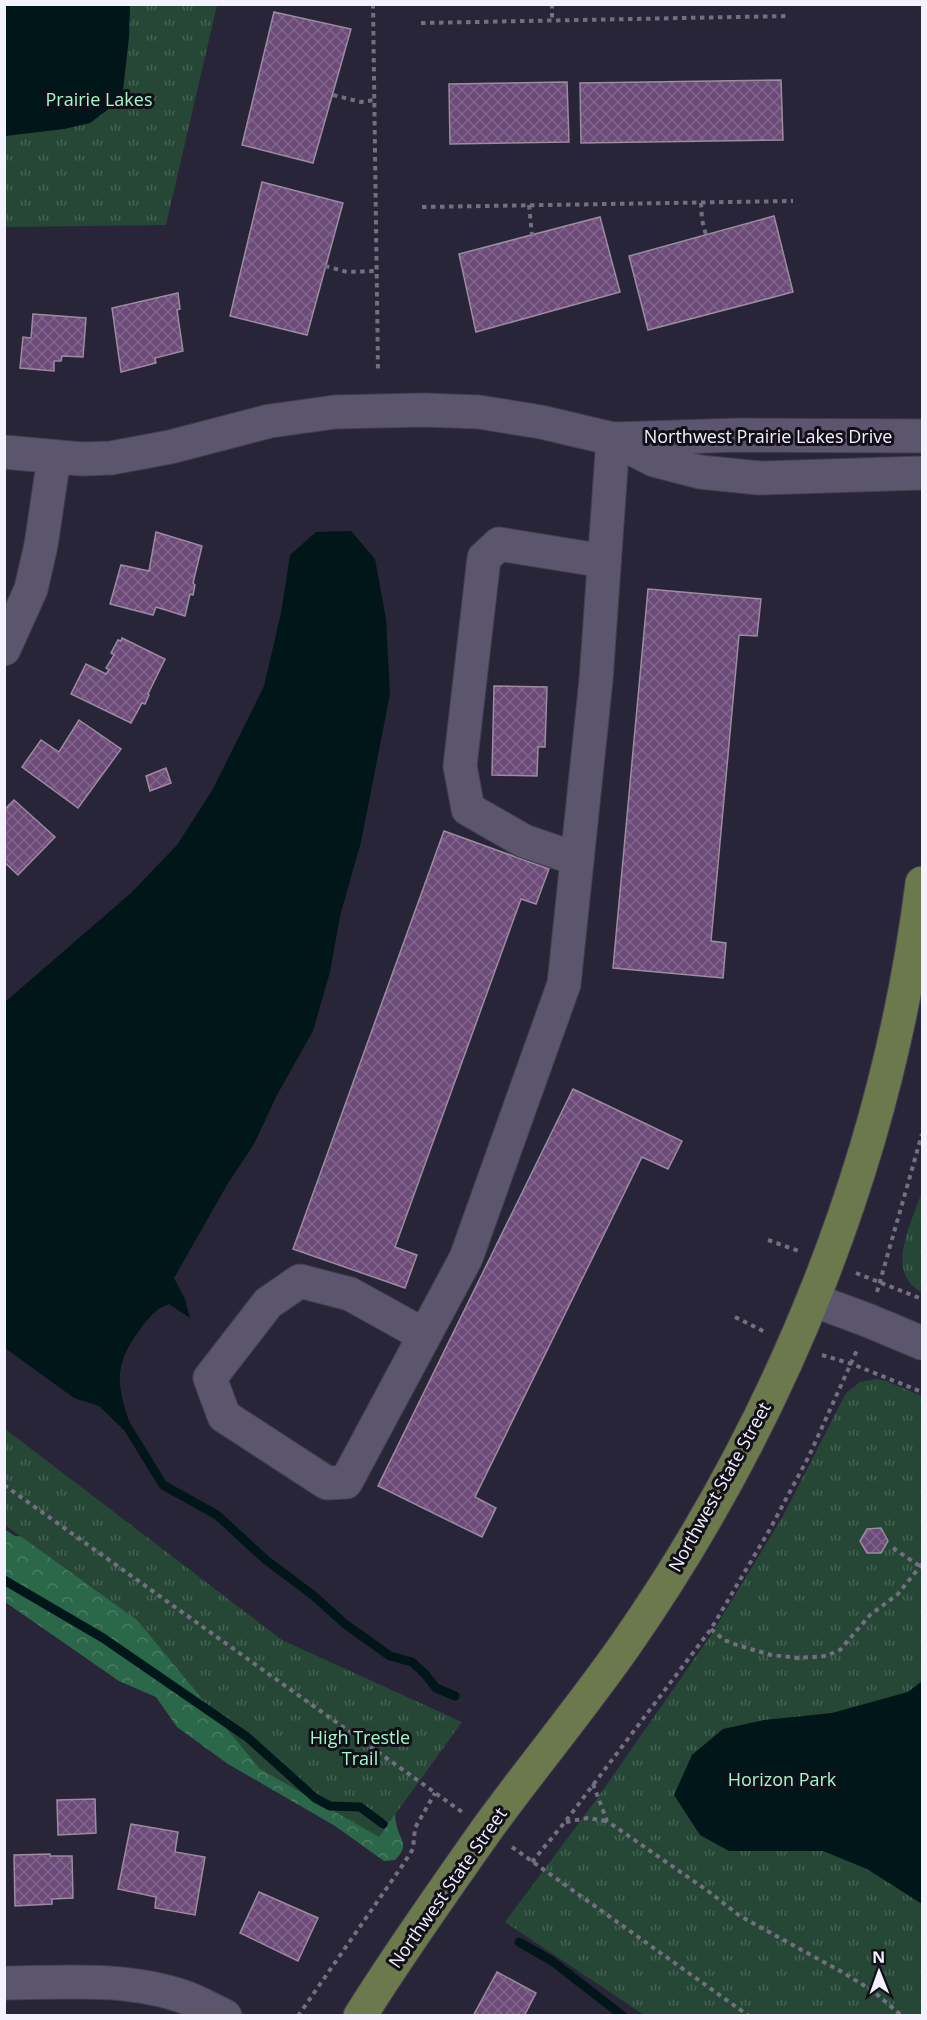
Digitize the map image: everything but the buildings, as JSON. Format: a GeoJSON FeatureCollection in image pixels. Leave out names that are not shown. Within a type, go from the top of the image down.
{"type":"FeatureCollection","features":[{"type":"Feature","properties":{"kind":"main road","name":"Northwest State Street"},"geometry":{"type":"LineString","coordinates":[[360,2016],[487,1829],[626,1644],[685,1554],[738,1461],[794,1346],[848,1205],[880,1099],[906,985],[922,883]]}},
{"type":"Feature","properties":{"kind":"street","name":"Northwest Prairie Lakes Drive"},"geometry":{"type":"LineString","coordinates":[[4,452],[87,459],[141,454],[270,421],[335,412],[367,410],[479,412],[541,422],[613,439],[654,460],[700,472],[759,478],[922,473]]}},
{"type":"Feature","properties":{"kind":"street","name":"Northwest Prairie Lakes Drive"},"geometry":{"type":"LineString","coordinates":[[613,439],[739,435],[922,436]]}},
{"type":"Feature","properties":{"kind":"street"},"geometry":{"type":"LineString","coordinates":[[424,1335],[350,1294],[300,1281],[268,1303],[210,1378],[224,1416],[327,1483],[346,1482],[466,1258],[564,984],[596,680],[613,439]]}},
{"type":"Feature","properties":{"kind":"street"},"geometry":{"type":"LineString","coordinates":[[4,649],[31,589],[41,545],[54,458]]}},
{"type":"Feature","properties":{"kind":"street"},"geometry":{"type":"LineString","coordinates":[[577,859],[524,841],[468,809],[460,766],[484,558],[499,544],[604,561]]}},
{"type":"Feature","properties":{"kind":"street"},"geometry":{"type":"LineString","coordinates":[[813,1300],[922,1342]]}},
{"type":"Feature","properties":{"kind":"street"},"geometry":{"type":"LineString","coordinates":[[4,1983],[79,1982],[139,1987],[187,1998],[225,2016]]}},
{"type":"Feature","properties":{"kind":"path"},"geometry":{"type":"LineString","coordinates":[[373,4],[378,372]]}},
{"type":"Feature","properties":{"kind":"path"},"geometry":{"type":"LineString","coordinates":[[552,4],[552,20]]}},
{"type":"Feature","properties":{"kind":"path"},"geometry":{"type":"LineString","coordinates":[[421,23],[789,16]]}},
{"type":"Feature","properties":{"kind":"path"},"geometry":{"type":"LineString","coordinates":[[333,94],[361,102],[374,100]]}},
{"type":"Feature","properties":{"kind":"path"},"geometry":{"type":"LineString","coordinates":[[422,207],[793,201]]}},
{"type":"Feature","properties":{"kind":"path"},"geometry":{"type":"LineString","coordinates":[[701,203],[706,235]]}},
{"type":"Feature","properties":{"kind":"path"},"geometry":{"type":"LineString","coordinates":[[529,206],[532,235]]}},
{"type":"Feature","properties":{"kind":"path"},"geometry":{"type":"LineString","coordinates":[[325,266],[347,272],[377,271]]}},
{"type":"Feature","properties":{"kind":"path"},"geometry":{"type":"LineString","coordinates":[[532,1862],[565,1822],[711,1629],[798,1477],[852,1364],[881,1282],[922,1134]]}},
{"type":"Feature","properties":{"kind":"path"},"geometry":{"type":"LineString","coordinates":[[735,1317],[794,1346],[852,1364],[922,1392]]}},
{"type":"Feature","properties":{"kind":"path"},"geometry":{"type":"LineString","coordinates":[[4,1485],[460,1810]]}},
{"type":"Feature","properties":{"kind":"path"},"geometry":{"type":"LineString","coordinates":[[711,1629],[731,1642],[771,1655],[798,1658],[826,1656],[840,1650],[870,1615],[898,1594],[922,1565],[893,1548]]}},
{"type":"Feature","properties":{"kind":"path"},"geometry":{"type":"LineString","coordinates":[[593,1784],[607,1821]]}},
{"type":"Feature","properties":{"kind":"path"},"geometry":{"type":"LineString","coordinates":[[298,2016],[413,1849],[414,1828],[435,1793]]}},
{"type":"Feature","properties":{"kind":"path"},"geometry":{"type":"LineString","coordinates":[[565,1822],[588,1818],[607,1821],[740,1916],[850,1976],[873,1991],[902,2016]]}},
{"type":"Feature","properties":{"kind":"path"},"geometry":{"type":"LineString","coordinates":[[512,1847],[749,2016]]}},
{"type":"Feature","properties":{"kind":"green space","name":"Prairie Lakes"},"geometry":{"type":"Polygon","coordinates":[[[4,5],[217,5],[166,225],[5,227],[4,5]]]}},
{"type":"Feature","properties":{"kind":"green space"},"geometry":{"type":"Polygon","coordinates":[[[922,1191],[922,1292],[910,1283],[904,1272],[902,1260],[908,1231],[922,1191]]]}},
{"type":"Feature","properties":{"kind":"green space","name":"Horizon Park"},"geometry":{"type":"Polygon","coordinates":[[[876,1379],[922,1396],[922,2015],[644,2015],[505,1922],[596,1800],[711,1635],[783,1516],[846,1393],[860,1382],[876,1379]]]}},
{"type":"Feature","properties":{"kind":"green space","name":"High Trestle Trail"},"geometry":{"type":"Polygon","coordinates":[[[5,1429],[282,1640],[462,1722],[379,1837],[260,1769],[137,1620],[5,1525],[5,1429]]]}},
{"type":"Feature","properties":{"kind":"green space"},"geometry":{"type":"Polygon","coordinates":[[[4,1529],[15,1536],[45,1538],[395,1807],[397,1829],[403,1842],[400,1855],[395,1860],[384,1861],[335,1826],[228,1764],[177,1727],[156,1697],[119,1681],[5,1602],[4,1529]]]}},
{"type":"Feature","properties":{"kind":"shaded area"},"geometry":{"type":"Polygon","coordinates":[[[5,4],[130,5],[122,99],[90,123],[64,129],[5,136],[5,4]]]}},
{"type":"Feature","properties":{"kind":"shaded area"},"geometry":{"type":"Polygon","coordinates":[[[351,531],[375,559],[386,619],[390,694],[361,842],[340,916],[330,972],[313,1031],[277,1095],[254,1144],[227,1185],[174,1278],[185,1299],[190,1318],[169,1304],[164,1306],[147,1320],[126,1353],[120,1375],[120,1386],[131,1426],[124,1430],[99,1406],[74,1398],[5,1348],[5,1002],[131,893],[177,845],[213,789],[264,686],[281,613],[290,555],[316,532],[351,531]]]}},
{"type":"Feature","properties":{"kind":"shaded area"},"geometry":{"type":"Polygon","coordinates":[[[922,1681],[922,1904],[867,1869],[823,1851],[729,1851],[700,1835],[674,1795],[692,1755],[723,1729],[764,1720],[832,1713],[908,1692],[922,1681]]]}},
{"type":"Feature","properties":{"kind":"waterway"},"geometry":{"type":"LineString","coordinates":[[128,1428],[163,1485],[217,1515],[266,1560],[314,1596],[345,1624],[390,1656],[412,1662],[436,1688],[455,1696]]}},
{"type":"Feature","properties":{"kind":"waterway"},"geometry":{"type":"LineString","coordinates":[[4,1580],[103,1638],[247,1737],[315,1798],[330,1806],[360,1807],[383,1824]]}},
{"type":"Feature","properties":{"kind":"waterway"},"geometry":{"type":"LineString","coordinates":[[519,1942],[552,1961],[623,2016]]}}]}
